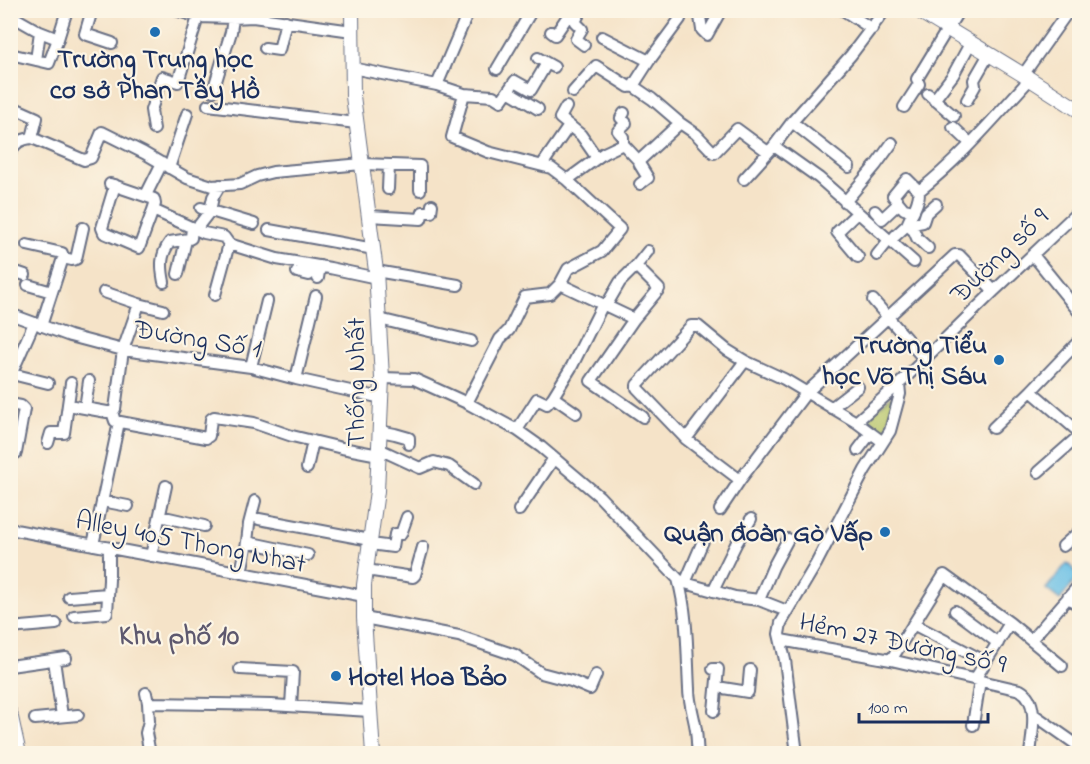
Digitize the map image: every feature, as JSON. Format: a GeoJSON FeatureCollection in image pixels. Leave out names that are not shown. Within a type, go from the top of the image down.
{"type":"FeatureCollection","features":[{"type":"Feature","properties":{"kind":"main road","name":"Thống Nhất"},"geometry":{"type":"LineString","coordinates":[[352,10],[353,96],[374,249],[382,378],[377,491],[364,596],[373,753]]}},
{"type":"Feature","properties":{"kind":"main road"},"geometry":{"type":"LineString","coordinates":[[917,10],[1080,111]]}},
{"type":"Feature","properties":{"kind":"main road"},"geometry":{"type":"LineString","coordinates":[[10,713],[13,737],[19,753]]}},
{"type":"Feature","properties":{"kind":"street"},"geometry":{"type":"LineString","coordinates":[[10,54],[49,63],[67,10]]}},
{"type":"Feature","properties":{"kind":"street"},"geometry":{"type":"LineString","coordinates":[[92,10],[85,34],[112,43]]}},
{"type":"Feature","properties":{"kind":"street"},"geometry":{"type":"LineString","coordinates":[[437,85],[469,10]]}},
{"type":"Feature","properties":{"kind":"street"},"geometry":{"type":"LineString","coordinates":[[497,69],[532,10]]}},
{"type":"Feature","properties":{"kind":"street"},"geometry":{"type":"LineString","coordinates":[[551,32],[555,35],[572,10]]}},
{"type":"Feature","properties":{"kind":"street"},"geometry":{"type":"LineString","coordinates":[[581,10],[576,22],[582,29],[576,39],[584,45]]}},
{"type":"Feature","properties":{"kind":"street"},"geometry":{"type":"LineString","coordinates":[[633,86],[680,19],[683,10]]}},
{"type":"Feature","properties":{"kind":"street"},"geometry":{"type":"LineString","coordinates":[[699,10],[702,30],[707,35],[721,10]]}},
{"type":"Feature","properties":{"kind":"street"},"geometry":{"type":"LineString","coordinates":[[843,10],[872,29]]}},
{"type":"Feature","properties":{"kind":"street"},"geometry":{"type":"LineString","coordinates":[[744,179],[852,55],[885,10]]}},
{"type":"Feature","properties":{"kind":"street"},"geometry":{"type":"LineString","coordinates":[[904,107],[919,84],[917,79],[958,10]]}},
{"type":"Feature","properties":{"kind":"street"},"geometry":{"type":"LineString","coordinates":[[919,191],[970,144],[1027,77],[1069,10]]}},
{"type":"Feature","properties":{"kind":"street"},"geometry":{"type":"LineString","coordinates":[[178,11],[198,17],[233,18],[253,14],[352,31]]}},
{"type":"Feature","properties":{"kind":"street"},"geometry":{"type":"LineString","coordinates":[[11,13],[40,32],[58,39]]}},
{"type":"Feature","properties":{"kind":"street"},"geometry":{"type":"LineString","coordinates":[[154,129],[151,110],[162,77],[178,82],[198,17]]}},
{"type":"Feature","properties":{"kind":"street"},"geometry":{"type":"LineString","coordinates":[[213,91],[233,18]]}},
{"type":"Feature","properties":{"kind":"street"},"geometry":{"type":"LineString","coordinates":[[265,48],[279,50],[286,21]]}},
{"type":"Feature","properties":{"kind":"street"},"geometry":{"type":"LineString","coordinates":[[36,60],[40,32]]}},
{"type":"Feature","properties":{"kind":"street"},"geometry":{"type":"LineString","coordinates":[[602,37],[649,61]]}},
{"type":"Feature","properties":{"kind":"street"},"geometry":{"type":"LineString","coordinates":[[970,144],[931,97],[953,75],[971,42]]}},
{"type":"Feature","properties":{"kind":"street"},"geometry":{"type":"LineString","coordinates":[[967,100],[975,86],[974,80],[989,54]]}},
{"type":"Feature","properties":{"kind":"street"},"geometry":{"type":"LineString","coordinates":[[352,68],[437,85],[464,94],[493,96],[501,101],[515,81],[531,90],[546,63]]}},
{"type":"Feature","properties":{"kind":"street"},"geometry":{"type":"LineString","coordinates":[[573,92],[596,66],[652,99],[714,153],[737,129],[819,178],[857,213],[892,238],[914,262]]}},
{"type":"Feature","properties":{"kind":"street"},"geometry":{"type":"LineString","coordinates":[[508,91],[538,109]]}},
{"type":"Feature","properties":{"kind":"street"},"geometry":{"type":"LineString","coordinates":[[464,94],[452,138],[488,152],[550,168],[567,180],[620,229],[602,251],[568,269],[560,284],[550,294],[525,297],[509,330],[500,339],[467,404]]}},
{"type":"Feature","properties":{"kind":"street"},"geometry":{"type":"LineString","coordinates":[[208,105],[356,123]]}},
{"type":"Feature","properties":{"kind":"street"},"geometry":{"type":"LineString","coordinates":[[10,106],[37,118],[32,138]]}},
{"type":"Feature","properties":{"kind":"street"},"geometry":{"type":"LineString","coordinates":[[566,107],[560,118],[580,135],[597,158]]}},
{"type":"Feature","properties":{"kind":"street"},"geometry":{"type":"LineString","coordinates":[[624,113],[621,118],[626,123],[618,130],[623,137],[623,144],[639,161],[648,178],[640,184]]}},
{"type":"Feature","properties":{"kind":"street"},"geometry":{"type":"LineString","coordinates":[[146,195],[166,166],[187,114]]}},
{"type":"Feature","properties":{"kind":"street"},"geometry":{"type":"LineString","coordinates":[[792,122],[849,167]]}},
{"type":"Feature","properties":{"kind":"street"},"geometry":{"type":"LineString","coordinates":[[639,161],[680,123]]}},
{"type":"Feature","properties":{"kind":"street"},"geometry":{"type":"LineString","coordinates":[[542,165],[569,126]]}},
{"type":"Feature","properties":{"kind":"street"},"geometry":{"type":"LineString","coordinates":[[11,149],[22,139],[32,138],[84,160],[91,158],[102,132],[187,178],[212,186],[240,184],[273,172],[362,164],[420,166],[420,190]]}},
{"type":"Feature","properties":{"kind":"street"},"geometry":{"type":"LineString","coordinates":[[845,202],[892,143]]}},
{"type":"Feature","properties":{"kind":"street"},"geometry":{"type":"LineString","coordinates":[[567,180],[604,153],[623,144]]}},
{"type":"Feature","properties":{"kind":"street"},"geometry":{"type":"LineString","coordinates":[[388,189],[389,165]]}},
{"type":"Feature","properties":{"kind":"street"},"geometry":{"type":"LineString","coordinates":[[875,211],[882,219],[896,200],[907,179],[919,191],[919,199],[907,225],[877,255]]}},
{"type":"Feature","properties":{"kind":"street"},"geometry":{"type":"LineString","coordinates":[[113,184],[146,195],[154,199],[155,204],[139,248],[104,233],[102,228],[113,184]]}},
{"type":"Feature","properties":{"kind":"street"},"geometry":{"type":"LineString","coordinates":[[164,282],[161,265],[166,247],[170,242],[191,238],[194,228],[220,185]]}},
{"type":"Feature","properties":{"kind":"street"},"geometry":{"type":"LineString","coordinates":[[896,200],[904,209],[912,211]]}},
{"type":"Feature","properties":{"kind":"street"},"geometry":{"type":"LineString","coordinates":[[369,216],[421,219],[423,212],[431,212],[432,204]]}},
{"type":"Feature","properties":{"kind":"street"},"geometry":{"type":"LineString","coordinates":[[907,225],[923,222],[926,213],[936,204]]}},
{"type":"Feature","properties":{"kind":"street"},"geometry":{"type":"LineString","coordinates":[[205,209],[254,224]]}},
{"type":"Feature","properties":{"kind":"street"},"geometry":{"type":"LineString","coordinates":[[153,210],[204,233],[224,237],[229,244],[277,259],[458,285]]}},
{"type":"Feature","properties":{"kind":"street","name":"Đường số 9"},"geometry":{"type":"LineString","coordinates":[[856,422],[899,384],[1080,210]]}},
{"type":"Feature","properties":{"kind":"street"},"geometry":{"type":"LineString","coordinates":[[857,213],[837,232],[858,257]]}},
{"type":"Feature","properties":{"kind":"street"},"geometry":{"type":"LineString","coordinates":[[907,225],[928,248]]}},
{"type":"Feature","properties":{"kind":"street"},"geometry":{"type":"LineString","coordinates":[[63,258],[76,259],[83,228]]}},
{"type":"Feature","properties":{"kind":"street"},"geometry":{"type":"LineString","coordinates":[[269,230],[374,249]]}},
{"type":"Feature","properties":{"kind":"street"},"geometry":{"type":"LineString","coordinates":[[178,274],[186,240]]}},
{"type":"Feature","properties":{"kind":"street"},"geometry":{"type":"LineString","coordinates":[[215,295],[229,244]]}},
{"type":"Feature","properties":{"kind":"street"},"geometry":{"type":"LineString","coordinates":[[27,245],[62,253],[63,258],[38,325],[11,376],[48,383]]}},
{"type":"Feature","properties":{"kind":"street"},"geometry":{"type":"LineString","coordinates":[[517,430],[537,399],[547,404],[553,397],[604,305],[620,282],[648,251]]}},
{"type":"Feature","properties":{"kind":"street"},"geometry":{"type":"LineString","coordinates":[[720,510],[806,393],[957,254],[994,291]]}},
{"type":"Feature","properties":{"kind":"street"},"geometry":{"type":"LineString","coordinates":[[1033,255],[1080,313]]}},
{"type":"Feature","properties":{"kind":"street"},"geometry":{"type":"LineString","coordinates":[[297,272],[309,274],[315,265]]}},
{"type":"Feature","properties":{"kind":"street"},"geometry":{"type":"LineString","coordinates":[[315,265],[318,278]]}},
{"type":"Feature","properties":{"kind":"street"},"geometry":{"type":"LineString","coordinates":[[636,266],[659,289],[634,319],[591,381],[643,417]]}},
{"type":"Feature","properties":{"kind":"street"},"geometry":{"type":"LineString","coordinates":[[10,270],[52,291]]}},
{"type":"Feature","properties":{"kind":"street"},"geometry":{"type":"LineString","coordinates":[[560,284],[634,319]]}},
{"type":"Feature","properties":{"kind":"street"},"geometry":{"type":"LineString","coordinates":[[104,292],[164,310]]}},
{"type":"Feature","properties":{"kind":"street"},"geometry":{"type":"LineString","coordinates":[[296,379],[316,296]]}},
{"type":"Feature","properties":{"kind":"street"},"geometry":{"type":"LineString","coordinates":[[873,300],[924,359]]}},
{"type":"Feature","properties":{"kind":"street"},"geometry":{"type":"LineString","coordinates":[[251,367],[267,301]]}},
{"type":"Feature","properties":{"kind":"street"},"geometry":{"type":"LineString","coordinates":[[139,304],[123,350],[115,409],[112,412],[115,421],[206,438],[211,419],[214,417],[254,423],[313,441],[379,452],[420,468],[434,462],[449,466],[474,484]]}},
{"type":"Feature","properties":{"kind":"street","name":"Đường Số 1"},"geometry":{"type":"LineString","coordinates":[[10,314],[70,336],[123,350],[251,367],[381,398]]}},
{"type":"Feature","properties":{"kind":"street"},"geometry":{"type":"LineString","coordinates":[[379,320],[471,341]]}},
{"type":"Feature","properties":{"kind":"street"},"geometry":{"type":"LineString","coordinates":[[740,480],[686,438],[637,388],[637,385],[691,326],[698,326],[727,350],[784,379],[856,422],[883,442]]}},
{"type":"Feature","properties":{"kind":"street"},"geometry":{"type":"LineString","coordinates":[[993,428],[1080,340]]}},
{"type":"Feature","properties":{"kind":"street"},"geometry":{"type":"LineString","coordinates":[[686,438],[745,361]]}},
{"type":"Feature","properties":{"kind":"street"},"geometry":{"type":"LineString","coordinates":[[382,378],[414,379],[517,430],[599,496],[681,581],[735,597],[759,600],[787,611]]}},
{"type":"Feature","properties":{"kind":"street"},"geometry":{"type":"LineString","coordinates":[[85,408],[89,381]]}},
{"type":"Feature","properties":{"kind":"street"},"geometry":{"type":"LineString","coordinates":[[48,443],[51,433],[63,433],[71,384]]}},
{"type":"Feature","properties":{"kind":"street"},"geometry":{"type":"LineString","coordinates":[[797,753],[779,634],[781,623],[890,430],[900,394],[899,384]]}},
{"type":"Feature","properties":{"kind":"street"},"geometry":{"type":"LineString","coordinates":[[831,408],[858,387]]}},
{"type":"Feature","properties":{"kind":"street"},"geometry":{"type":"LineString","coordinates":[[1031,391],[1080,434],[1038,472]]}},
{"type":"Feature","properties":{"kind":"street"},"geometry":{"type":"LineString","coordinates":[[553,397],[576,413]]}},
{"type":"Feature","properties":{"kind":"street"},"geometry":{"type":"LineString","coordinates":[[10,404],[21,406],[24,409],[16,453]]}},
{"type":"Feature","properties":{"kind":"street"},"geometry":{"type":"LineString","coordinates":[[68,405],[112,412]]}},
{"type":"Feature","properties":{"kind":"street"},"geometry":{"type":"LineString","coordinates":[[93,545],[119,422]]}},
{"type":"Feature","properties":{"kind":"street"},"geometry":{"type":"LineString","coordinates":[[380,431],[409,438],[409,444]]}},
{"type":"Feature","properties":{"kind":"street"},"geometry":{"type":"LineString","coordinates":[[858,450],[871,433]]}},
{"type":"Feature","properties":{"kind":"street"},"geometry":{"type":"LineString","coordinates":[[307,468],[313,441]]}},
{"type":"Feature","properties":{"kind":"street"},"geometry":{"type":"LineString","coordinates":[[519,510],[554,458]]}},
{"type":"Feature","properties":{"kind":"street"},"geometry":{"type":"LineString","coordinates":[[152,556],[166,486]]}},
{"type":"Feature","properties":{"kind":"street"},"geometry":{"type":"LineString","coordinates":[[102,501],[128,506]]}},
{"type":"Feature","properties":{"kind":"street"},"geometry":{"type":"LineString","coordinates":[[241,573],[255,501]]}},
{"type":"Feature","properties":{"kind":"street"},"geometry":{"type":"LineString","coordinates":[[160,516],[204,526]]}},
{"type":"Feature","properties":{"kind":"street"},"geometry":{"type":"LineString","coordinates":[[259,519],[393,547],[395,534],[401,534],[407,517]]}},
{"type":"Feature","properties":{"kind":"street"},"geometry":{"type":"LineString","coordinates":[[713,591],[751,519]]}},
{"type":"Feature","properties":{"kind":"street","name":"Alley 405 Thong Nhat"},"geometry":{"type":"LineString","coordinates":[[10,529],[364,596]]}},
{"type":"Feature","properties":{"kind":"street"},"geometry":{"type":"LineString","coordinates":[[1063,546],[1080,531]]}},
{"type":"Feature","properties":{"kind":"street"},"geometry":{"type":"LineString","coordinates":[[759,600],[788,539]]}},
{"type":"Feature","properties":{"kind":"street"},"geometry":{"type":"LineString","coordinates":[[698,753],[688,690],[688,646],[681,581],[703,542]]}},
{"type":"Feature","properties":{"kind":"street"},"geometry":{"type":"LineString","coordinates":[[247,543],[309,555]]}},
{"type":"Feature","properties":{"kind":"street"},"geometry":{"type":"LineString","coordinates":[[366,570],[413,577],[416,575],[423,547]]}},
{"type":"Feature","properties":{"kind":"street"},"geometry":{"type":"LineString","coordinates":[[74,616],[107,613],[109,548]]}},
{"type":"Feature","properties":{"kind":"street"},"geometry":{"type":"LineString","coordinates":[[891,660],[944,574],[1010,623],[1062,666]]}},
{"type":"Feature","properties":{"kind":"street"},"geometry":{"type":"LineString","coordinates":[[1030,640],[1080,584]]}},
{"type":"Feature","properties":{"kind":"street"},"geometry":{"type":"LineString","coordinates":[[69,597],[108,594]]}},
{"type":"Feature","properties":{"kind":"street"},"geometry":{"type":"LineString","coordinates":[[1068,597],[1080,607]]}},
{"type":"Feature","properties":{"kind":"street"},"geometry":{"type":"LineString","coordinates":[[955,611],[998,643]]}},
{"type":"Feature","properties":{"kind":"street"},"geometry":{"type":"LineString","coordinates":[[364,618],[459,636],[515,655],[541,673],[571,681],[590,690],[596,675]]}},
{"type":"Feature","properties":{"kind":"street"},"geometry":{"type":"LineString","coordinates":[[973,725],[977,680],[1010,623]]}},
{"type":"Feature","properties":{"kind":"street"},"geometry":{"type":"LineString","coordinates":[[10,627],[56,624]]}},
{"type":"Feature","properties":{"kind":"street"},"geometry":{"type":"LineString","coordinates":[[913,624],[986,662]]}},
{"type":"Feature","properties":{"kind":"street","name":"Hẻm 27 Đường số 9"},"geometry":{"type":"LineString","coordinates":[[781,640],[891,660],[1015,689],[1025,693],[1031,701],[1033,714]]}},
{"type":"Feature","properties":{"kind":"street"},"geometry":{"type":"LineString","coordinates":[[10,666],[66,658]]}},
{"type":"Feature","properties":{"kind":"street"},"geometry":{"type":"LineString","coordinates":[[54,660],[62,716]]}},
{"type":"Feature","properties":{"kind":"street"},"geometry":{"type":"LineString","coordinates":[[240,669],[292,672],[291,706]]}},
{"type":"Feature","properties":{"kind":"street"},"geometry":{"type":"LineString","coordinates":[[713,669],[718,669],[714,711]]}},
{"type":"Feature","properties":{"kind":"street"},"geometry":{"type":"LineString","coordinates":[[717,687],[748,692],[750,670]]}},
{"type":"Feature","properties":{"kind":"street"},"geometry":{"type":"LineString","coordinates":[[150,753],[146,733],[149,721],[147,698],[370,711]]}},
{"type":"Feature","properties":{"kind":"street"},"geometry":{"type":"LineString","coordinates":[[1033,714],[1080,747]]}},
{"type":"Feature","properties":{"kind":"street"},"geometry":{"type":"LineString","coordinates":[[1030,753],[1033,714]]}},
{"type":"Feature","properties":{"kind":"street"},"geometry":{"type":"LineString","coordinates":[[35,719],[78,715]]}},
{"type":"Feature","properties":{"kind":"green space"},"geometry":{"type":"Polygon","coordinates":[[[890,397],[895,398],[886,430],[882,430],[870,422],[871,415],[890,397]]]}},
{"type":"Feature","properties":{"kind":"water"},"geometry":{"type":"Polygon","coordinates":[[[1067,563],[1079,575],[1060,600],[1046,589],[1067,563]]]}},
{"type":"Feature","properties":{"kind":"place","name":"Trường Trung học cơ sở Phan Tây Hồ"},"geometry":{"type":"Point","coordinates":[155,32]}},
{"type":"Feature","properties":{"kind":"place","name":"Trường Tiểu học Võ Thị Sáu"},"geometry":{"type":"Point","coordinates":[999,360]}},
{"type":"Feature","properties":{"kind":"place","name":"Quận đoàn Gò Vấp"},"geometry":{"type":"Point","coordinates":[885,532]}},
{"type":"Feature","properties":{"kind":"place","name":"Hotel Hoa Bảo"},"geometry":{"type":"Point","coordinates":[336,676]}},
{"type":"Feature","properties":{"kind":"district","name":"Khu phố 10"},"geometry":{"type":"Point","coordinates":[179,634]}}]}
